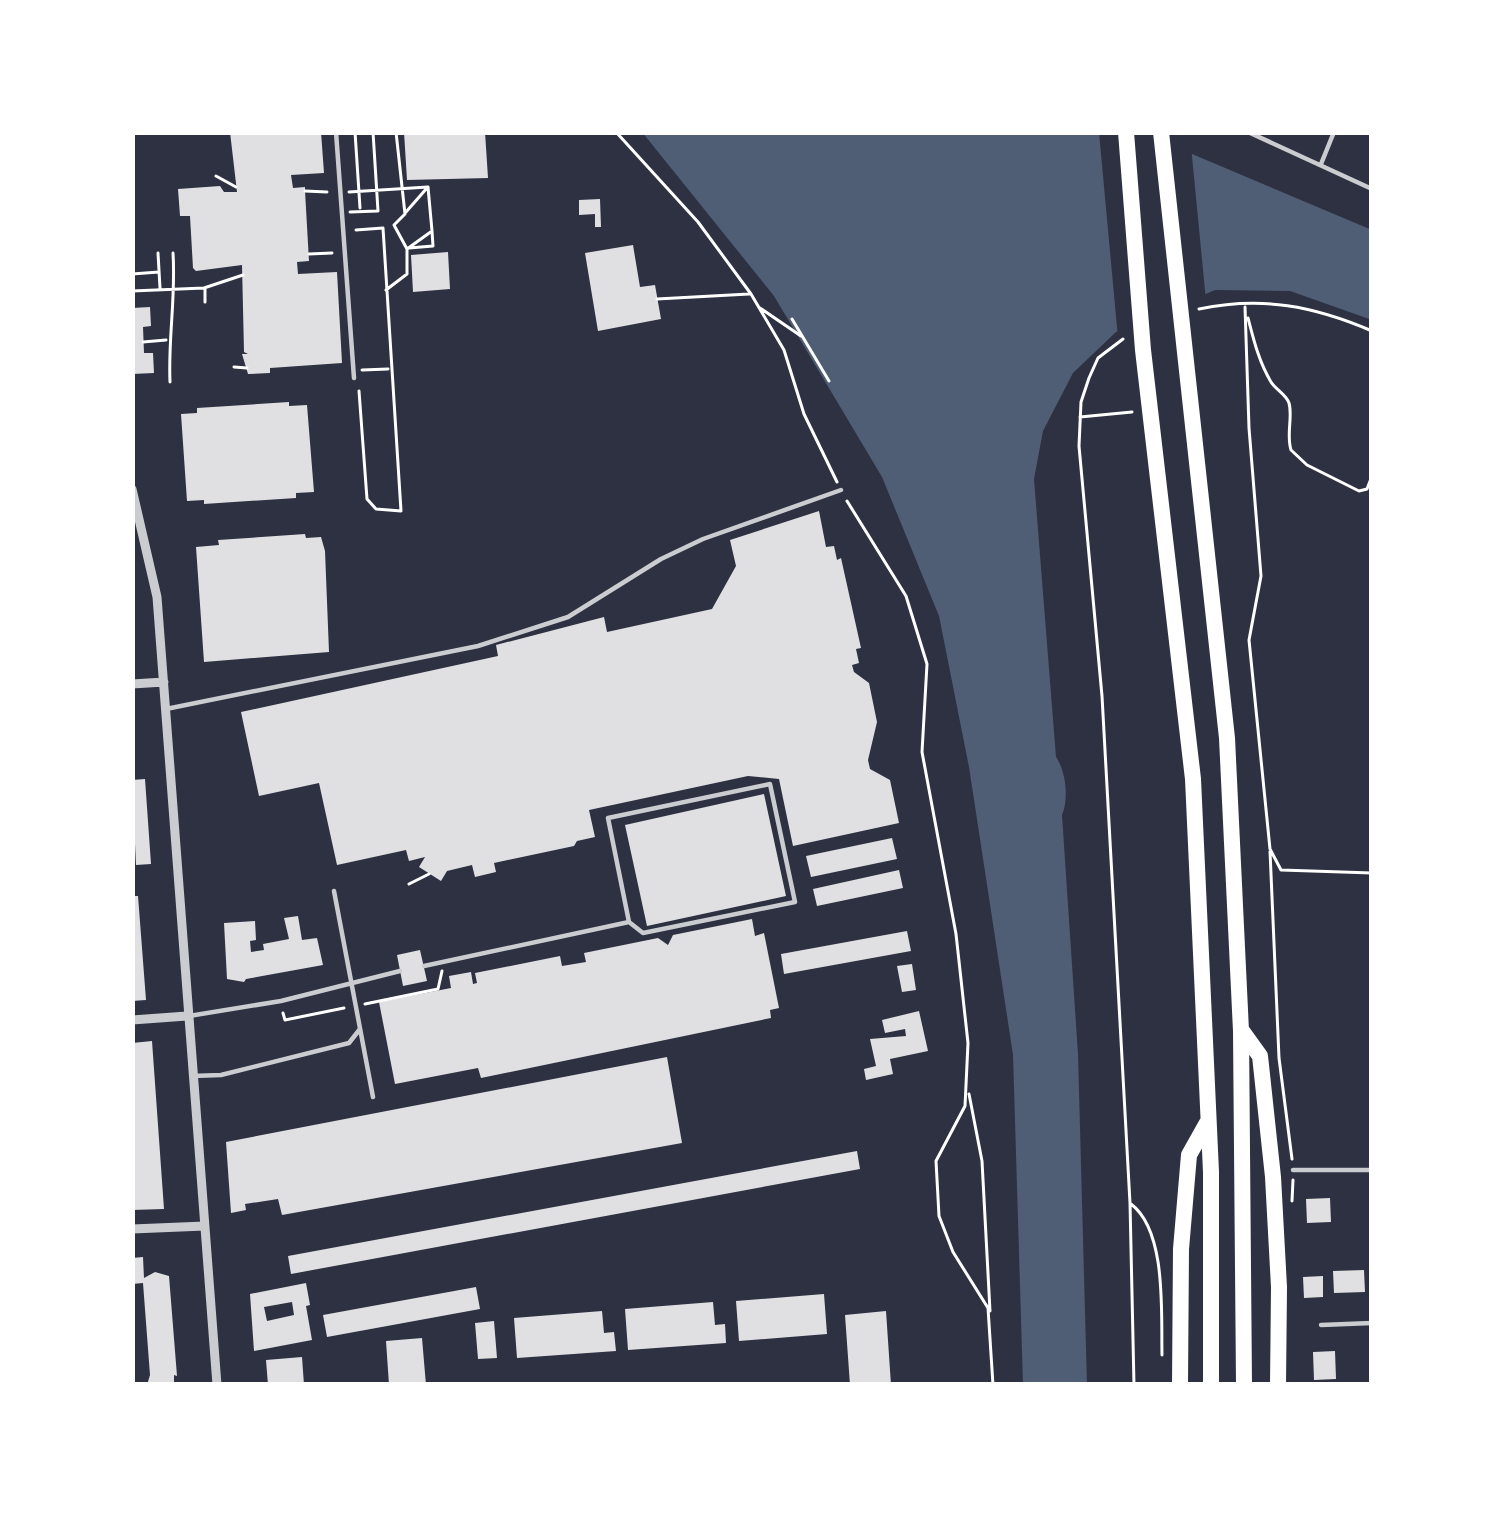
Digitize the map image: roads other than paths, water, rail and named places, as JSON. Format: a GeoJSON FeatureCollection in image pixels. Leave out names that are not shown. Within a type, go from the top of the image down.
{"type":"FeatureCollection","features":[{"type":"Feature","properties":{"kind":"highway"},"geometry":{"type":"LineString","coordinates":[[1126,132],[1140,342],[1193,779],[1208,1123],[1210,1385]]}},
{"type":"Feature","properties":{"kind":"highway"},"geometry":{"type":"LineString","coordinates":[[1161,132],[1227,738],[1241,1031],[1244,1385]]}},
{"type":"Feature","properties":{"kind":"highway"},"geometry":{"type":"LineString","coordinates":[[1241,1031],[1260,1057],[1273,1177],[1278,1385]]}},
{"type":"Feature","properties":{"kind":"highway"},"geometry":{"type":"LineString","coordinates":[[1180,1385],[1181,1249],[1189,1155],[1208,1123]]}},
{"type":"Feature","properties":{"kind":"street"},"geometry":{"type":"LineString","coordinates":[[132,489],[158,597],[217,1385]]}},
{"type":"Feature","properties":{"kind":"street"},"geometry":{"type":"LineString","coordinates":[[132,684],[164,682]]}},
{"type":"Feature","properties":{"kind":"street"},"geometry":{"type":"LineString","coordinates":[[132,1020],[188,1016]]}},
{"type":"Feature","properties":{"kind":"street"},"geometry":{"type":"LineString","coordinates":[[132,1228],[205,1226]]}},
{"type":"Feature","properties":{"kind":"lane"},"geometry":{"type":"LineString","coordinates":[[336,132],[354,374]]}},
{"type":"Feature","properties":{"kind":"lane"},"geometry":{"type":"LineString","coordinates":[[1248,132],[1372,189]]}},
{"type":"Feature","properties":{"kind":"lane"},"geometry":{"type":"LineString","coordinates":[[1321,164],[1334,132]]}},
{"type":"Feature","properties":{"kind":"lane"},"geometry":{"type":"LineString","coordinates":[[166,709],[478,646],[568,617],[661,559],[841,490]]}},
{"type":"Feature","properties":{"kind":"lane"},"geometry":{"type":"LineString","coordinates":[[770,784],[795,902],[643,933],[629,922],[608,818],[770,784]]}},
{"type":"Feature","properties":{"kind":"lane"},"geometry":{"type":"LineString","coordinates":[[334,891],[373,1097]]}},
{"type":"Feature","properties":{"kind":"lane"},"geometry":{"type":"LineString","coordinates":[[424,966],[629,922]]}},
{"type":"Feature","properties":{"kind":"lane"},"geometry":{"type":"LineString","coordinates":[[188,1016],[352,985],[400,971]]}},
{"type":"Feature","properties":{"kind":"lane"},"geometry":{"type":"LineString","coordinates":[[192,1076],[221,1075],[349,1043],[360,1029]]}},
{"type":"Feature","properties":{"kind":"lane"},"geometry":{"type":"LineString","coordinates":[[1293,1171],[1372,1169]]}},
{"type":"Feature","properties":{"kind":"lane"},"geometry":{"type":"LineString","coordinates":[[1322,1325],[1372,1322]]}},
{"type":"Feature","properties":{"kind":"water"},"geometry":{"type":"Polygon","coordinates":[[[642,132],[1140,132],[1372,230],[1372,320],[1290,291],[1215,290],[1116,332],[1073,373],[1043,431],[1034,479],[1056,757],[1065,785],[1062,815],[1078,1054],[1087,1385],[1023,1385],[1013,1055],[969,767],[939,616],[882,477],[774,296],[642,132]]]}}]}
